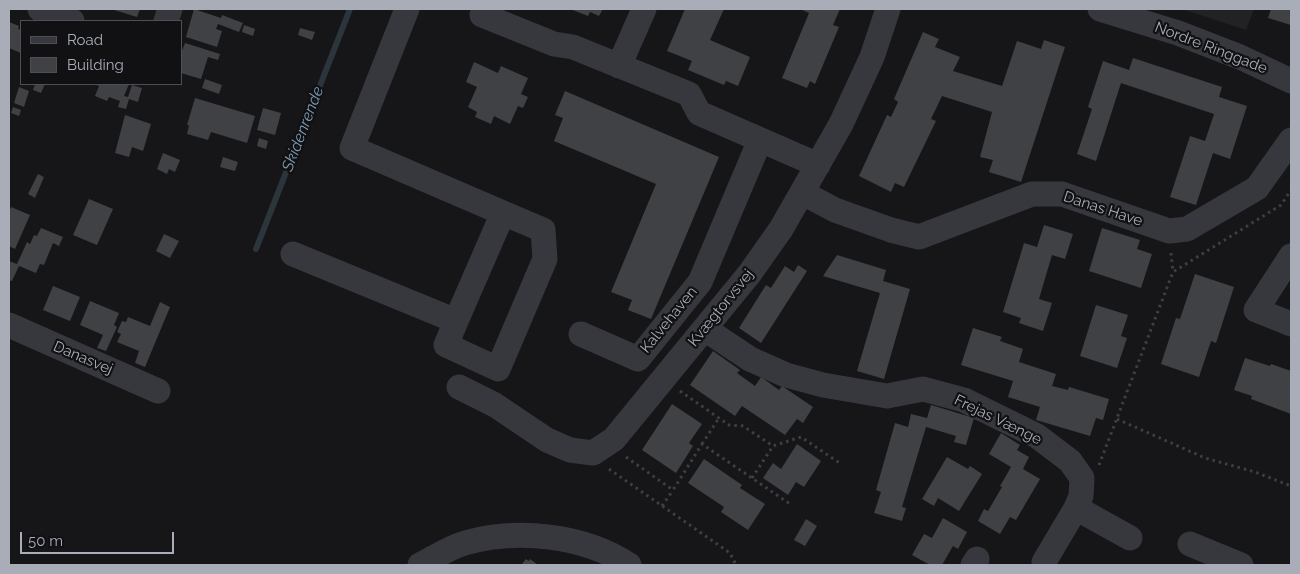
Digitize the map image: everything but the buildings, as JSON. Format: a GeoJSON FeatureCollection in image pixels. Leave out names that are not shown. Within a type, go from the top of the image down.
{"type":"FeatureCollection","features":[{"type":"Feature","properties":{"kind":"street"},"geometry":{"type":"LineString","coordinates":[[40,9],[69,20]]}},
{"type":"Feature","properties":{"kind":"street"},"geometry":{"type":"LineString","coordinates":[[408,9],[352,148],[543,230],[545,259],[498,369],[446,345],[502,213]]}},
{"type":"Feature","properties":{"kind":"street"},"geometry":{"type":"LineString","coordinates":[[619,66],[644,9]]}},
{"type":"Feature","properties":{"kind":"street","name":"Kvægtorvsvej"},"geometry":{"type":"LineString","coordinates":[[600,448],[614,439],[705,329],[750,273],[781,229],[842,124],[872,57],[888,9]]}},
{"type":"Feature","properties":{"kind":"street","name":"Nordre Ringgade"},"geometry":{"type":"LineString","coordinates":[[1100,9],[1178,34],[1240,57],[1291,82]]}},
{"type":"Feature","properties":{"kind":"street"},"geometry":{"type":"LineString","coordinates":[[482,15],[554,44],[573,47],[689,94],[699,113],[818,166]]}},
{"type":"Feature","properties":{"kind":"street","name":"Kalvehaven"},"geometry":{"type":"LineString","coordinates":[[581,334],[638,359],[700,282],[760,140]]}},
{"type":"Feature","properties":{"kind":"street","name":"Danas Have"},"geometry":{"type":"LineString","coordinates":[[803,193],[835,210],[891,230],[919,237],[1032,194],[1062,194],[1168,231],[1187,229],[1257,188],[1291,140]]}},
{"type":"Feature","properties":{"kind":"street"},"geometry":{"type":"LineString","coordinates":[[293,254],[456,321]]}},
{"type":"Feature","properties":{"kind":"street"},"geometry":{"type":"LineString","coordinates":[[1291,256],[1256,310],[1291,324]]}},
{"type":"Feature","properties":{"kind":"street","name":"Danasvej"},"geometry":{"type":"LineString","coordinates":[[9,326],[158,391]]}},
{"type":"Feature","properties":{"kind":"street","name":"Frejas Vænge"},"geometry":{"type":"LineString","coordinates":[[705,329],[750,359],[786,375],[823,385],[887,396],[924,389],[964,400],[1037,436],[1070,461],[1082,478],[1079,501]]}},
{"type":"Feature","properties":{"kind":"street"},"geometry":{"type":"LineString","coordinates":[[476,358],[460,388],[495,405],[547,440],[570,450],[600,448]]}},
{"type":"Feature","properties":{"kind":"street"},"geometry":{"type":"LineString","coordinates":[[1044,562],[1079,501],[1130,538]]}},
{"type":"Feature","properties":{"kind":"street"},"geometry":{"type":"LineString","coordinates":[[420,565],[464,543],[504,535],[546,537],[585,544],[629,565]]}},
{"type":"Feature","properties":{"kind":"street"},"geometry":{"type":"LineString","coordinates":[[1190,544],[1241,565]]}},
{"type":"Feature","properties":{"kind":"path"},"geometry":{"type":"LineString","coordinates":[[1079,501],[1091,486],[1172,272],[1281,205],[1291,190]]}},
{"type":"Feature","properties":{"kind":"path"},"geometry":{"type":"LineString","coordinates":[[663,379],[729,425],[743,426],[773,446]]}},
{"type":"Feature","properties":{"kind":"path"},"geometry":{"type":"LineString","coordinates":[[662,506],[719,418]]}},
{"type":"Feature","properties":{"kind":"path"},"geometry":{"type":"LineString","coordinates":[[1117,419],[1205,458],[1255,472],[1291,486]]}},
{"type":"Feature","properties":{"kind":"path"},"geometry":{"type":"LineString","coordinates":[[752,478],[773,446],[800,437],[841,464]]}},
{"type":"Feature","properties":{"kind":"path"},"geometry":{"type":"LineString","coordinates":[[702,444],[790,504]]}},
{"type":"Feature","properties":{"kind":"path"},"geometry":{"type":"LineString","coordinates":[[600,448],[673,490]]}},
{"type":"Feature","properties":{"kind":"path"},"geometry":{"type":"LineString","coordinates":[[600,448],[603,465],[730,553],[736,565]]}},
{"type":"Feature","properties":{"kind":"shaded area"},"geometry":{"type":"Polygon","coordinates":[[[1182,9],[1254,9],[1246,30],[1182,9]]]}},
{"type":"Feature","properties":{"kind":"waterway","name":"Skidenrende"},"geometry":{"type":"LineString","coordinates":[[256,249],[350,9]]}}]}
